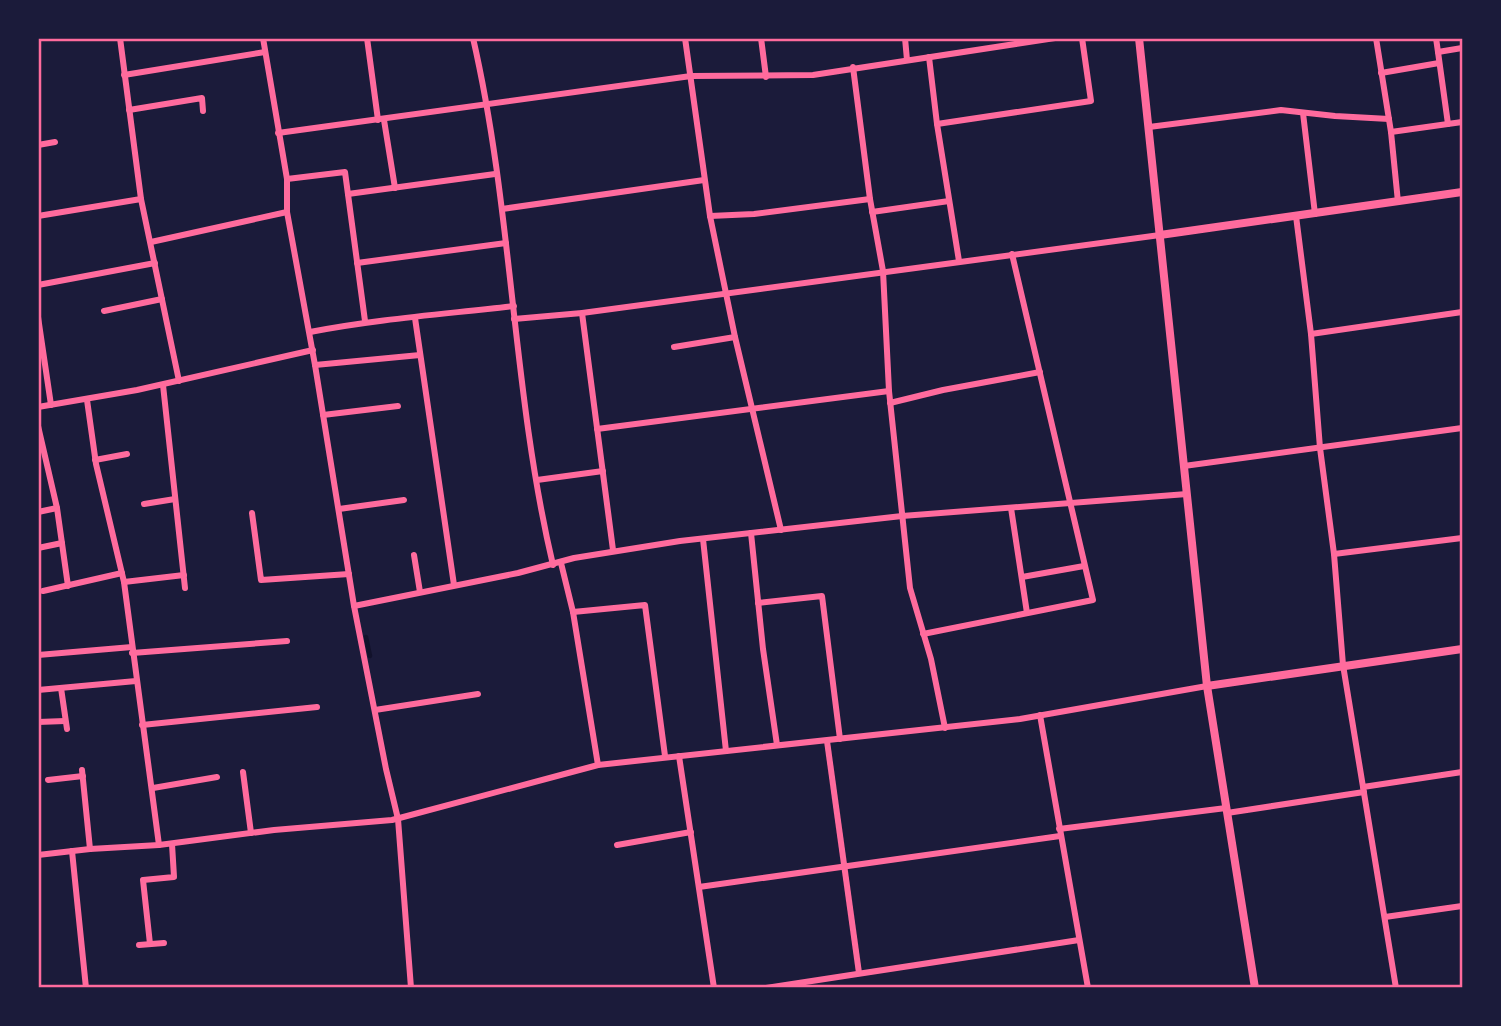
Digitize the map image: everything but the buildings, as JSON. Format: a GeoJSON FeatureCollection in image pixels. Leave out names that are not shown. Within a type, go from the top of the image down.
{"type":"FeatureCollection","features":[{"type":"Feature","properties":{"kind":"street"},"geometry":{"type":"LineString","coordinates":[[120,38],[141,199],[179,381]]}},
{"type":"Feature","properties":{"kind":"street"},"geometry":{"type":"LineString","coordinates":[[263,38],[287,179],[288,212],[354,606],[398,819],[411,988]]}},
{"type":"Feature","properties":{"kind":"street"},"geometry":{"type":"LineString","coordinates":[[367,38],[395,188]]}},
{"type":"Feature","properties":{"kind":"street"},"geometry":{"type":"LineString","coordinates":[[473,38],[488,103],[495,174],[502,209],[514,319],[542,517],[573,612],[598,765]]}},
{"type":"Feature","properties":{"kind":"street"},"geometry":{"type":"LineString","coordinates":[[685,38],[710,216],[735,337],[781,530]]}},
{"type":"Feature","properties":{"kind":"street"},"geometry":{"type":"LineString","coordinates":[[761,38],[766,77]]}},
{"type":"Feature","properties":{"kind":"street"},"geometry":{"type":"LineString","coordinates":[[905,38],[907,60]]}},
{"type":"Feature","properties":{"kind":"street"},"geometry":{"type":"LineString","coordinates":[[278,133],[691,76],[813,75],[1019,41],[1055,38]]}},
{"type":"Feature","properties":{"kind":"street"},"geometry":{"type":"LineString","coordinates":[[937,124],[1091,101],[1082,38]]}},
{"type":"Feature","properties":{"kind":"street"},"geometry":{"type":"LineString","coordinates":[[1139,38],[1207,686],[1255,988]]}},
{"type":"Feature","properties":{"kind":"street"},"geometry":{"type":"LineString","coordinates":[[1376,38],[1391,132],[1398,202]]}},
{"type":"Feature","properties":{"kind":"street"},"geometry":{"type":"LineString","coordinates":[[1436,38],[1448,124]]}},
{"type":"Feature","properties":{"kind":"street"},"geometry":{"type":"LineString","coordinates":[[1438,52],[1462,48]]}},
{"type":"Feature","properties":{"kind":"street"},"geometry":{"type":"LineString","coordinates":[[124,75],[265,52]]}},
{"type":"Feature","properties":{"kind":"street"},"geometry":{"type":"LineString","coordinates":[[929,57],[959,261]]}},
{"type":"Feature","properties":{"kind":"street"},"geometry":{"type":"LineString","coordinates":[[1381,73],[1439,63]]}},
{"type":"Feature","properties":{"kind":"street"},"geometry":{"type":"LineString","coordinates":[[853,67],[870,199],[883,271],[889,391],[910,588],[931,659],[945,728]]}},
{"type":"Feature","properties":{"kind":"street"},"geometry":{"type":"LineString","coordinates":[[129,110],[202,98],[203,111]]}},
{"type":"Feature","properties":{"kind":"street"},"geometry":{"type":"LineString","coordinates":[[1149,127],[1281,110],[1389,119]]}},
{"type":"Feature","properties":{"kind":"street"},"geometry":{"type":"LineString","coordinates":[[1303,113],[1315,214]]}},
{"type":"Feature","properties":{"kind":"street"},"geometry":{"type":"LineString","coordinates":[[1391,132],[1462,122]]}},
{"type":"Feature","properties":{"kind":"street"},"geometry":{"type":"LineString","coordinates":[[38,145],[55,142]]}},
{"type":"Feature","properties":{"kind":"street"},"geometry":{"type":"LineString","coordinates":[[287,179],[345,172],[365,321]]}},
{"type":"Feature","properties":{"kind":"street"},"geometry":{"type":"LineString","coordinates":[[348,194],[495,174]]}},
{"type":"Feature","properties":{"kind":"street"},"geometry":{"type":"LineString","coordinates":[[502,209],[704,180]]}},
{"type":"Feature","properties":{"kind":"street"},"geometry":{"type":"LineString","coordinates":[[514,319],[582,313],[1462,192]]}},
{"type":"Feature","properties":{"kind":"street"},"geometry":{"type":"LineString","coordinates":[[38,216],[141,199]]}},
{"type":"Feature","properties":{"kind":"street"},"geometry":{"type":"LineString","coordinates":[[710,216],[754,214],[870,199]]}},
{"type":"Feature","properties":{"kind":"street"},"geometry":{"type":"LineString","coordinates":[[872,212],[949,201]]}},
{"type":"Feature","properties":{"kind":"street"},"geometry":{"type":"LineString","coordinates":[[150,242],[288,212]]}},
{"type":"Feature","properties":{"kind":"street"},"geometry":{"type":"LineString","coordinates":[[1296,216],[1311,334],[1343,665],[1396,988]]}},
{"type":"Feature","properties":{"kind":"street"},"geometry":{"type":"LineString","coordinates":[[357,263],[506,243]]}},
{"type":"Feature","properties":{"kind":"street"},"geometry":{"type":"LineString","coordinates":[[923,634],[1093,600],[1013,254]]}},
{"type":"Feature","properties":{"kind":"street"},"geometry":{"type":"LineString","coordinates":[[38,285],[155,263]]}},
{"type":"Feature","properties":{"kind":"street"},"geometry":{"type":"LineString","coordinates":[[104,311],[162,299]]}},
{"type":"Feature","properties":{"kind":"street"},"geometry":{"type":"LineString","coordinates":[[310,332],[365,321],[514,306]]}},
{"type":"Feature","properties":{"kind":"street"},"geometry":{"type":"LineString","coordinates":[[1311,334],[1462,312]]}},
{"type":"Feature","properties":{"kind":"street"},"geometry":{"type":"LineString","coordinates":[[582,313],[613,550]]}},
{"type":"Feature","properties":{"kind":"street"},"geometry":{"type":"LineString","coordinates":[[38,317],[51,405]]}},
{"type":"Feature","properties":{"kind":"street"},"geometry":{"type":"LineString","coordinates":[[415,318],[454,586]]}},
{"type":"Feature","properties":{"kind":"street"},"geometry":{"type":"LineString","coordinates":[[674,347],[735,337]]}},
{"type":"Feature","properties":{"kind":"street"},"geometry":{"type":"LineString","coordinates":[[38,407],[179,381],[313,350]]}},
{"type":"Feature","properties":{"kind":"street"},"geometry":{"type":"LineString","coordinates":[[315,365],[420,355]]}},
{"type":"Feature","properties":{"kind":"street"},"geometry":{"type":"LineString","coordinates":[[890,402],[1040,372]]}},
{"type":"Feature","properties":{"kind":"street"},"geometry":{"type":"LineString","coordinates":[[163,384],[185,588]]}},
{"type":"Feature","properties":{"kind":"street"},"geometry":{"type":"LineString","coordinates":[[597,429],[889,391]]}},
{"type":"Feature","properties":{"kind":"street"},"geometry":{"type":"LineString","coordinates":[[87,400],[95,460],[124,582],[159,845]]}},
{"type":"Feature","properties":{"kind":"street"},"geometry":{"type":"LineString","coordinates":[[323,415],[398,406]]}},
{"type":"Feature","properties":{"kind":"street"},"geometry":{"type":"LineString","coordinates":[[38,426],[41,450],[57,508],[68,586]]}},
{"type":"Feature","properties":{"kind":"street"},"geometry":{"type":"LineString","coordinates":[[1184,466],[1462,428]]}},
{"type":"Feature","properties":{"kind":"street"},"geometry":{"type":"LineString","coordinates":[[95,460],[127,454]]}},
{"type":"Feature","properties":{"kind":"street"},"geometry":{"type":"LineString","coordinates":[[537,480],[603,471]]}},
{"type":"Feature","properties":{"kind":"street"},"geometry":{"type":"LineString","coordinates":[[354,606],[613,550],[902,516],[1187,494]]}},
{"type":"Feature","properties":{"kind":"street"},"geometry":{"type":"LineString","coordinates":[[144,504],[175,499]]}},
{"type":"Feature","properties":{"kind":"street"},"geometry":{"type":"LineString","coordinates":[[339,509],[404,500]]}},
{"type":"Feature","properties":{"kind":"street"},"geometry":{"type":"LineString","coordinates":[[38,512],[57,508]]}},
{"type":"Feature","properties":{"kind":"street"},"geometry":{"type":"LineString","coordinates":[[1011,508],[1027,613]]}},
{"type":"Feature","properties":{"kind":"street"},"geometry":{"type":"LineString","coordinates":[[252,513],[261,580],[349,574]]}},
{"type":"Feature","properties":{"kind":"street"},"geometry":{"type":"LineString","coordinates":[[751,533],[777,745]]}},
{"type":"Feature","properties":{"kind":"street"},"geometry":{"type":"LineString","coordinates":[[1334,554],[1462,538]]}},
{"type":"Feature","properties":{"kind":"street"},"geometry":{"type":"LineString","coordinates":[[703,539],[726,751]]}},
{"type":"Feature","properties":{"kind":"street"},"geometry":{"type":"LineString","coordinates":[[38,548],[62,543]]}},
{"type":"Feature","properties":{"kind":"street"},"geometry":{"type":"LineString","coordinates":[[414,555],[420,592]]}},
{"type":"Feature","properties":{"kind":"street"},"geometry":{"type":"LineString","coordinates":[[1022,577],[1084,566]]}},
{"type":"Feature","properties":{"kind":"street"},"geometry":{"type":"LineString","coordinates":[[43,591],[122,573]]}},
{"type":"Feature","properties":{"kind":"street"},"geometry":{"type":"LineString","coordinates":[[124,582],[184,575]]}},
{"type":"Feature","properties":{"kind":"street"},"geometry":{"type":"LineString","coordinates":[[758,603],[822,596],[841,739]]}},
{"type":"Feature","properties":{"kind":"street"},"geometry":{"type":"LineString","coordinates":[[573,612],[645,605],[665,756]]}},
{"type":"Feature","properties":{"kind":"street"},"geometry":{"type":"LineString","coordinates":[[38,656],[287,640]]}},
{"type":"Feature","properties":{"kind":"street"},"geometry":{"type":"LineString","coordinates":[[38,855],[172,844],[251,833],[398,819],[598,765],[945,728],[1343,665],[1462,649]]}},
{"type":"Feature","properties":{"kind":"street"},"geometry":{"type":"LineString","coordinates":[[38,690],[136,681]]}},
{"type":"Feature","properties":{"kind":"street"},"geometry":{"type":"LineString","coordinates":[[61,688],[67,729]]}},
{"type":"Feature","properties":{"kind":"street"},"geometry":{"type":"LineString","coordinates":[[375,710],[478,694]]}},
{"type":"Feature","properties":{"kind":"street"},"geometry":{"type":"LineString","coordinates":[[142,725],[317,707]]}},
{"type":"Feature","properties":{"kind":"street"},"geometry":{"type":"LineString","coordinates":[[1040,715],[1088,988]]}},
{"type":"Feature","properties":{"kind":"street"},"geometry":{"type":"LineString","coordinates":[[38,722],[65,720]]}},
{"type":"Feature","properties":{"kind":"street"},"geometry":{"type":"LineString","coordinates":[[827,741],[859,973]]}},
{"type":"Feature","properties":{"kind":"street"},"geometry":{"type":"LineString","coordinates":[[679,756],[713,988]]}},
{"type":"Feature","properties":{"kind":"street"},"geometry":{"type":"LineString","coordinates":[[243,772],[251,833]]}},
{"type":"Feature","properties":{"kind":"street"},"geometry":{"type":"LineString","coordinates":[[699,887],[1059,832],[1227,810],[1462,772]]}},
{"type":"Feature","properties":{"kind":"street"},"geometry":{"type":"LineString","coordinates":[[48,780],[82,773],[90,849]]}},
{"type":"Feature","properties":{"kind":"street"},"geometry":{"type":"LineString","coordinates":[[153,788],[217,777]]}},
{"type":"Feature","properties":{"kind":"street"},"geometry":{"type":"LineString","coordinates":[[617,845],[691,832]]}},
{"type":"Feature","properties":{"kind":"street"},"geometry":{"type":"LineString","coordinates":[[150,944],[144,880],[174,877],[172,844]]}},
{"type":"Feature","properties":{"kind":"street"},"geometry":{"type":"LineString","coordinates":[[72,851],[86,988]]}},
{"type":"Feature","properties":{"kind":"street"},"geometry":{"type":"LineString","coordinates":[[1385,917],[1462,906]]}},
{"type":"Feature","properties":{"kind":"street"},"geometry":{"type":"LineString","coordinates":[[766,988],[1079,940]]}},
{"type":"Feature","properties":{"kind":"street"},"geometry":{"type":"LineString","coordinates":[[139,945],[164,943]]}},
{"type":"Feature","properties":{"kind":"waterway"},"geometry":{"type":"LineString","coordinates":[[366,637],[370,656]]}}]}
